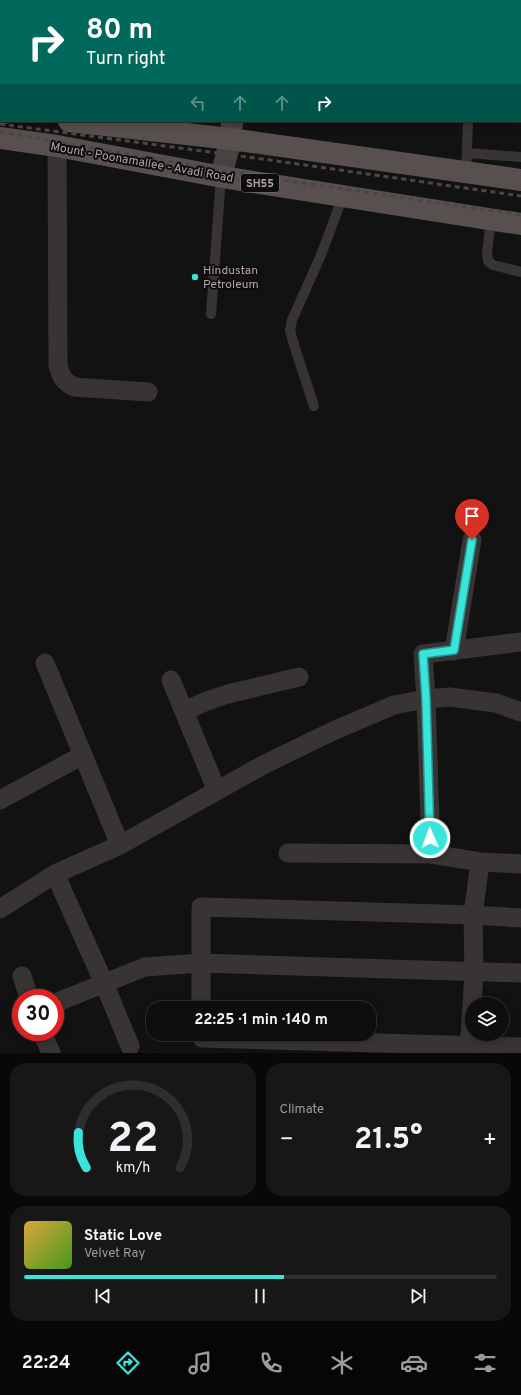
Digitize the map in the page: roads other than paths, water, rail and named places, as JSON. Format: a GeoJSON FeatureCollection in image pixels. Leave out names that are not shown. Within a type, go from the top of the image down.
{"type":"FeatureCollection","features":[{"type":"Feature","properties":{"kind":"main road"},"geometry":{"type":"LineString","coordinates":[[87,122],[232,130],[467,162],[521,180]]}},
{"type":"Feature","properties":{"kind":"main road","name":"Mount - Poonamallee - Avadi Road"},"geometry":{"type":"LineString","coordinates":[[0,138],[57,146],[221,176],[521,224]]}},
{"type":"Feature","properties":{"kind":"street"},"geometry":{"type":"LineString","coordinates":[[221,176],[232,130]]}},
{"type":"Feature","properties":{"kind":"street"},"geometry":{"type":"LineString","coordinates":[[57,146],[58,365],[60,373],[65,382],[74,387],[148,392]]}},
{"type":"Feature","properties":{"kind":"street"},"geometry":{"type":"LineString","coordinates":[[454,650],[472,540]]}},
{"type":"Feature","properties":{"kind":"street"},"geometry":{"type":"LineString","coordinates":[[431,854],[423,654],[521,642]]}},
{"type":"Feature","properties":{"kind":"street"},"geometry":{"type":"LineString","coordinates":[[45,663],[120,845]]}},
{"type":"Feature","properties":{"kind":"street"},"geometry":{"type":"LineString","coordinates":[[184,711],[228,694],[299,677]]}},
{"type":"Feature","properties":{"kind":"street"},"geometry":{"type":"LineString","coordinates":[[171,680],[217,791]]}},
{"type":"Feature","properties":{"kind":"street"},"geometry":{"type":"LineString","coordinates":[[0,909],[56,874],[120,845],[263,765],[333,731],[394,705],[426,699],[450,697],[496,703],[521,712]]}},
{"type":"Feature","properties":{"kind":"street"},"geometry":{"type":"LineString","coordinates":[[0,800],[83,755]]}},
{"type":"Feature","properties":{"kind":"street"},"geometry":{"type":"LineString","coordinates":[[288,853],[431,854],[480,862],[521,864]]}},
{"type":"Feature","properties":{"kind":"street"},"geometry":{"type":"LineString","coordinates":[[469,1050],[474,973],[473,915],[480,862]]}},
{"type":"Feature","properties":{"kind":"street"},"geometry":{"type":"LineString","coordinates":[[56,874],[130,1046]]}},
{"type":"Feature","properties":{"kind":"street"},"geometry":{"type":"LineString","coordinates":[[201,1001],[201,907],[473,915],[521,918]]}},
{"type":"Feature","properties":{"kind":"street"},"geometry":{"type":"LineString","coordinates":[[64,999],[145,967],[201,963],[474,973],[521,973]]}},
{"type":"Feature","properties":{"kind":"street"},"geometry":{"type":"LineString","coordinates":[[22,976],[26,989]]}},
{"type":"Feature","properties":{"kind":"street"},"geometry":{"type":"LineString","coordinates":[[46,1041],[51,1053]]}},
{"type":"Feature","properties":{"kind":"street"},"geometry":{"type":"LineString","coordinates":[[201,1042],[469,1050],[521,1047]]}},
{"type":"Feature","properties":{"kind":"lane"},"geometry":{"type":"LineString","coordinates":[[468,122],[467,162],[521,157]]}},
{"type":"Feature","properties":{"kind":"lane"},"geometry":{"type":"LineString","coordinates":[[211,314],[221,176]]}},
{"type":"Feature","properties":{"kind":"lane"},"geometry":{"type":"LineString","coordinates":[[314,406],[294,348],[290,331],[292,320],[343,196]]}},
{"type":"Feature","properties":{"kind":"lane"},"geometry":{"type":"LineString","coordinates":[[491,219],[487,253],[488,261],[493,265],[521,272]]}},
{"type":"Feature","properties":{"kind":"railway"},"geometry":{"type":"LineString","coordinates":[[0,124],[270,160],[521,196]]}},
{"type":"Feature","properties":{"kind":"railway"},"geometry":{"type":"LineString","coordinates":[[0,132],[268,178],[521,215]]}},
{"type":"Feature","properties":{"kind":"place","name":"Hindustan Petroleum"},"geometry":{"type":"Point","coordinates":[195,277]}}]}
